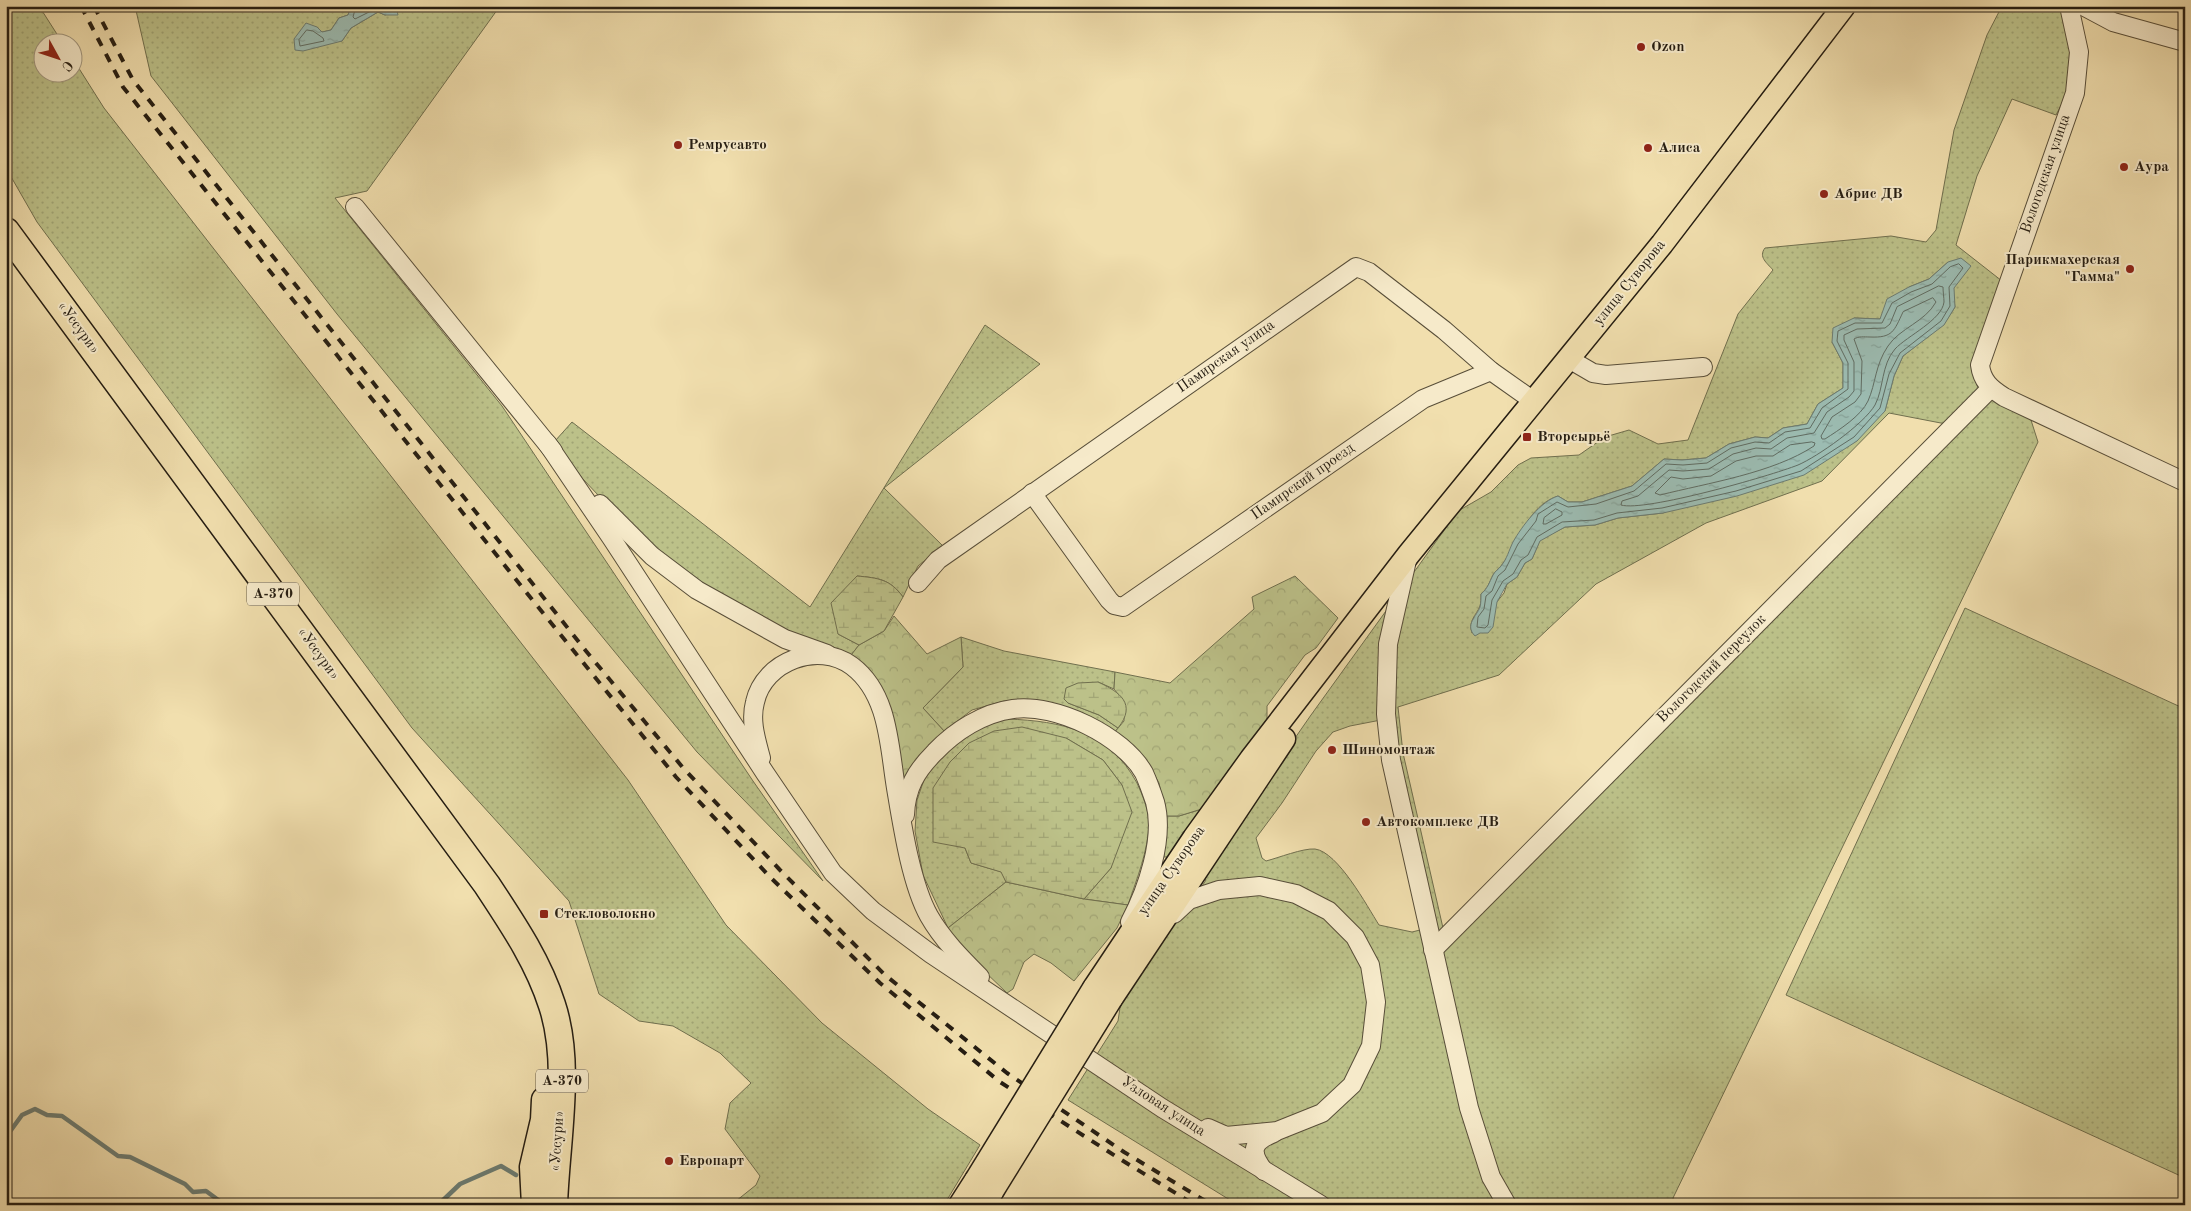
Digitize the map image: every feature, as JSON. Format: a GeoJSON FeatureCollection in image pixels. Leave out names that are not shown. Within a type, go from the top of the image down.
{"type":"FeatureCollection","features":[{"type":"Feature","properties":{"kind":"highway","name":"«Уссури»"},"geometry":{"type":"LineString","coordinates":[[6,231],[487,885],[534,961],[553,1006],[562,1072],[554,1205]]}},
{"type":"Feature","properties":{"kind":"highway","name":"«Уссури»"},"geometry":{"type":"LineString","coordinates":[[534,961],[545,1012],[547,1055],[544,1120],[533,1166],[535,1205]]}},
{"type":"Feature","properties":{"kind":"main road","name":"улица Суворова"},"geometry":{"type":"LineString","coordinates":[[960,1205],[984,1192],[1189,845],[1251,759],[1409,554],[1535,402],[1662,244],[1844,6]]}},
{"type":"Feature","properties":{"kind":"main road","name":"улица Суворова"},"geometry":{"type":"LineString","coordinates":[[1102,993],[1154,933],[1409,554]]}},
{"type":"Feature","properties":{"kind":"street","name":"Вологодская улица"},"geometry":{"type":"LineString","coordinates":[[1991,388],[1981,374],[1980,365],[2075,93],[2079,52],[2069,6]]}},
{"type":"Feature","properties":{"kind":"street"},"geometry":{"type":"LineString","coordinates":[[2083,6],[2113,22],[2185,42]]}},
{"type":"Feature","properties":{"kind":"street"},"geometry":{"type":"LineString","coordinates":[[355,207],[493,374],[547,443],[612,518],[652,556],[697,590],[785,639],[827,654],[851,666],[868,682],[880,703],[887,732],[905,836],[915,878],[929,915],[966,963],[1008,1003]]}},
{"type":"Feature","properties":{"kind":"street","name":"Памирская улица"},"geometry":{"type":"LineString","coordinates":[[918,583],[938,560],[1356,266],[1368,272],[1444,330],[1491,372],[1535,402]]}},
{"type":"Feature","properties":{"kind":"street"},"geometry":{"type":"LineString","coordinates":[[1569,359],[1593,373],[1606,375],[1703,367]]}},
{"type":"Feature","properties":{"kind":"street","name":"Памирский проезд"},"geometry":{"type":"LineString","coordinates":[[1032,493],[1109,600],[1114,605],[1124,607],[1423,399],[1491,372]]}},
{"type":"Feature","properties":{"kind":"street"},"geometry":{"type":"LineString","coordinates":[[1991,388],[2004,397],[2185,482]]}},
{"type":"Feature","properties":{"kind":"street","name":"Вологодский переулок"},"geometry":{"type":"LineString","coordinates":[[1433,950],[1991,388]]}},
{"type":"Feature","properties":{"kind":"street"},"geometry":{"type":"LineString","coordinates":[[547,443],[833,873],[873,911],[931,954],[1008,1003]]}},
{"type":"Feature","properties":{"kind":"street"},"geometry":{"type":"LineString","coordinates":[[1409,554],[1388,644],[1386,714],[1391,760],[1469,1108],[1491,1177],[1507,1205]]}},
{"type":"Feature","properties":{"kind":"street"},"geometry":{"type":"LineString","coordinates":[[765,773],[753,726],[755,701],[763,683],[780,666],[801,656],[827,654]]}},
{"type":"Feature","properties":{"kind":"street"},"geometry":{"type":"LineString","coordinates":[[905,836],[906,800],[919,768],[948,738],[982,718],[1013,709],[1040,709],[1097,729],[1123,750],[1144,773],[1155,803],[1158,826],[1154,863],[1102,993]]}},
{"type":"Feature","properties":{"kind":"street"},"geometry":{"type":"LineString","coordinates":[[1154,933],[1189,900],[1219,890],[1260,886],[1296,894],[1329,911],[1355,937],[1370,964],[1376,1002],[1371,1046],[1352,1085],[1322,1113],[1260,1139],[1255,1145],[1255,1155],[1264,1171]]}},
{"type":"Feature","properties":{"kind":"street","name":"Узловая улица"},"geometry":{"type":"LineString","coordinates":[[1008,1003],[1162,1108],[1321,1205]]}},
{"type":"Feature","properties":{"kind":"street"},"geometry":{"type":"LineString","coordinates":[[1162,1108],[1226,1136],[1277,1131]]}},
{"type":"Feature","properties":{"kind":"green space"},"geometry":{"type":"Polygon","coordinates":[[[6,6],[39,6],[56,32],[32,32],[32,82],[82,82],[82,73],[104,108],[628,780],[726,925],[822,1023],[928,1109],[980,1145],[944,1205],[731,1205],[756,1185],[760,1176],[725,1129],[730,1103],[751,1083],[720,1053],[673,1026],[639,1021],[599,994],[569,901],[412,728],[37,222],[6,168],[6,6]]]}},
{"type":"Feature","properties":{"kind":"green space"},"geometry":{"type":"Polygon","coordinates":[[[135,6],[353,6],[348,15],[339,18],[331,30],[294,39],[342,41],[351,28],[378,12],[385,15],[397,11],[401,6],[500,6],[367,191],[335,198],[502,406],[753,781],[823,881],[697,752],[337,314],[151,76],[135,6]]]}},
{"type":"Feature","properties":{"kind":"green space"},"geometry":{"type":"Polygon","coordinates":[[[2002,6],[2060,6],[2071,50],[2067,94],[2056,115],[2012,99],[1977,176],[1956,245],[2002,281],[1974,377],[1979,390],[2030,417],[2038,442],[1673,1198],[1674,1205],[1238,1205],[1068,1100],[1118,1021],[1121,1001],[1157,941],[1183,915],[1206,880],[1202,872],[1311,715],[1458,511],[1491,492],[1518,465],[1531,458],[1579,455],[1605,437],[1629,430],[1658,444],[1688,440],[1738,314],[1773,270],[1763,257],[1762,254],[1765,248],[1891,236],[1926,242],[1936,230],[1954,130],[1987,35],[2002,6]],[[1948,262],[1929,279],[1909,287],[1880,319],[1854,318],[1832,342],[1843,363],[1843,388],[1818,404],[1807,424],[1783,428],[1768,438],[1755,437],[1729,444],[1706,458],[1664,459],[1632,486],[1582,502],[1568,502],[1558,496],[1547,501],[1531,516],[1508,557],[1481,594],[1480,606],[1471,625],[1472,633],[1504,593],[1507,584],[1517,577],[1525,563],[1532,559],[1540,540],[1565,527],[1595,525],[1618,518],[1663,513],[1885,411],[1894,376],[1903,356],[1944,324],[1955,307],[1948,262]],[[1889,413],[1822,481],[1706,523],[1596,584],[1499,675],[1398,707],[1403,753],[1443,928],[1946,424],[1889,413]],[[1386,719],[1350,726],[1333,732],[1316,751],[1282,803],[1256,838],[1262,858],[1266,861],[1310,849],[1324,852],[1342,869],[1360,893],[1379,925],[1412,932],[1428,928],[1386,719]]]}},
{"type":"Feature","properties":{"kind":"green space"},"geometry":{"type":"Polygon","coordinates":[[[985,325],[1040,364],[884,488],[943,546],[918,566],[903,597],[893,586],[883,580],[857,576],[838,634],[859,645],[848,659],[728,603],[633,532],[582,478],[555,441],[572,422],[810,607],[985,325]]]}},
{"type":"Feature","properties":{"kind":"green space"},"geometry":{"type":"Polygon","coordinates":[[[857,576],[883,580],[893,586],[903,597],[884,631],[859,645],[838,634],[831,603],[857,576]]]}},
{"type":"Feature","properties":{"kind":"green space"},"geometry":{"type":"Polygon","coordinates":[[[1295,576],[1338,618],[1316,648],[1305,655],[1267,706],[1267,719],[1205,808],[1179,816],[1166,816],[1159,783],[1149,765],[1114,733],[1124,721],[1124,702],[1114,689],[1115,672],[1170,683],[1254,609],[1252,597],[1295,576]]]}},
{"type":"Feature","properties":{"kind":"green space"},"geometry":{"type":"Polygon","coordinates":[[[1965,608],[2185,709],[2185,1178],[1786,995],[1965,608]]]}},
{"type":"Feature","properties":{"kind":"green space"},"geometry":{"type":"Polygon","coordinates":[[[894,616],[927,654],[961,637],[963,667],[923,708],[944,731],[912,765],[906,779],[899,777],[888,715],[848,659],[859,645],[884,631],[894,616]]]}},
{"type":"Feature","properties":{"kind":"green space"},"geometry":{"type":"Polygon","coordinates":[[[961,637],[1004,651],[1115,672],[1114,689],[1098,682],[1068,703],[1099,715],[1118,728],[1114,733],[1040,702],[1004,701],[972,710],[944,731],[923,708],[963,667],[961,637]]]}},
{"type":"Feature","properties":{"kind":"green space"},"geometry":{"type":"Polygon","coordinates":[[[1098,682],[1119,695],[1126,706],[1126,712],[1118,728],[1099,715],[1068,703],[1064,699],[1066,688],[1078,683],[1098,682]]]}},
{"type":"Feature","properties":{"kind":"green space"},"geometry":{"type":"Polygon","coordinates":[[[1007,719],[1065,726],[1082,732],[1098,740],[1113,751],[1126,765],[1141,792],[1149,818],[1144,855],[1128,905],[1084,899],[1111,868],[1122,785],[1103,760],[1066,738],[965,848],[971,863],[1002,872],[1006,882],[948,928],[923,875],[915,831],[917,800],[927,771],[943,751],[978,728],[1007,719]]]}},
{"type":"Feature","properties":{"kind":"green space"},"geometry":{"type":"Polygon","coordinates":[[[1022,727],[1066,738],[1103,760],[1122,785],[1132,812],[1111,868],[1084,899],[1006,882],[1001,872],[971,863],[965,848],[933,842],[933,788],[950,762],[969,743],[994,731],[1022,727]]]}},
{"type":"Feature","properties":{"kind":"green space"},"geometry":{"type":"Polygon","coordinates":[[[1205,808],[1171,857],[1164,857],[1166,816],[1179,816],[1205,808]]]}},
{"type":"Feature","properties":{"kind":"green space"},"geometry":{"type":"Polygon","coordinates":[[[1006,882],[1084,899],[1128,905],[1117,928],[1074,981],[1051,963],[1034,954],[1024,962],[1013,989],[1007,993],[957,945],[948,928],[1006,882]]]}},
{"type":"Feature","properties":{"kind":"water"},"geometry":{"type":"Polygon","coordinates":[[[353,6],[401,6],[397,11],[398,15],[385,15],[378,12],[351,28],[342,41],[303,51],[295,50],[294,39],[306,23],[317,27],[322,32],[331,30],[339,18],[348,15],[353,6]]]}},
{"type":"Feature","properties":{"kind":"water"},"geometry":{"type":"Polygon","coordinates":[[[1961,258],[1971,266],[1954,288],[1955,307],[1944,325],[1903,356],[1894,376],[1885,411],[1857,441],[1804,475],[1737,496],[1663,513],[1618,518],[1595,525],[1565,527],[1540,541],[1532,559],[1525,563],[1517,577],[1507,584],[1497,602],[1493,627],[1488,633],[1480,633],[1475,636],[1472,632],[1471,624],[1480,607],[1481,594],[1503,563],[1521,529],[1545,503],[1558,496],[1568,502],[1582,502],[1632,486],[1664,459],[1706,458],[1729,444],[1755,437],[1768,438],[1783,428],[1807,424],[1818,404],[1843,388],[1843,363],[1832,342],[1833,328],[1854,318],[1880,319],[1887,299],[1929,279],[1948,262],[1961,258]]]}},
{"type":"Feature","properties":{"kind":"waterway"},"geometry":{"type":"LineString","coordinates":[[6,1137],[22,1115],[35,1109],[47,1115],[62,1116],[118,1156],[130,1157],[185,1184],[193,1192],[206,1191],[225,1205]]}},
{"type":"Feature","properties":{"kind":"waterway"},"geometry":{"type":"LineString","coordinates":[[438,1205],[460,1184],[501,1166],[516,1175]]}},
{"type":"Feature","properties":{"kind":"railway"},"geometry":{"type":"LineString","coordinates":[[81,6],[123,87],[676,777],[771,878],[880,983],[1000,1082],[1195,1205]]}},
{"type":"Feature","properties":{"kind":"railway"},"geometry":{"type":"LineString","coordinates":[[94,6],[133,80],[586,651],[684,769],[780,870],[885,975],[1007,1073],[1124,1152],[1212,1205]]}},
{"type":"Feature","properties":{"kind":"place","name":"Ozon"},"geometry":{"type":"Point","coordinates":[1641,47]}},
{"type":"Feature","properties":{"kind":"place","name":"Ремрусавто"},"geometry":{"type":"Point","coordinates":[678,145]}},
{"type":"Feature","properties":{"kind":"place","name":"Алиса"},"geometry":{"type":"Point","coordinates":[1648,148]}},
{"type":"Feature","properties":{"kind":"place","name":"Аура"},"geometry":{"type":"Point","coordinates":[2124,167]}},
{"type":"Feature","properties":{"kind":"place","name":"Абрис ДВ"},"geometry":{"type":"Point","coordinates":[1824,194]}},
{"type":"Feature","properties":{"kind":"place","name":"Парикмахерская \"Гамма\""},"geometry":{"type":"Point","coordinates":[2130,269]}},
{"type":"Feature","properties":{"kind":"place","name":"Вторсырьё"},"geometry":{"type":"Point","coordinates":[1527,437]}},
{"type":"Feature","properties":{"kind":"place","name":"Шиномонтаж"},"geometry":{"type":"Point","coordinates":[1332,750]}},
{"type":"Feature","properties":{"kind":"place","name":"Автокомплекс ДВ"},"geometry":{"type":"Point","coordinates":[1366,822]}},
{"type":"Feature","properties":{"kind":"place","name":"Стекловолокно"},"geometry":{"type":"Point","coordinates":[544,914]}},
{"type":"Feature","properties":{"kind":"place","name":"Европарт"},"geometry":{"type":"Point","coordinates":[669,1161]}}]}
